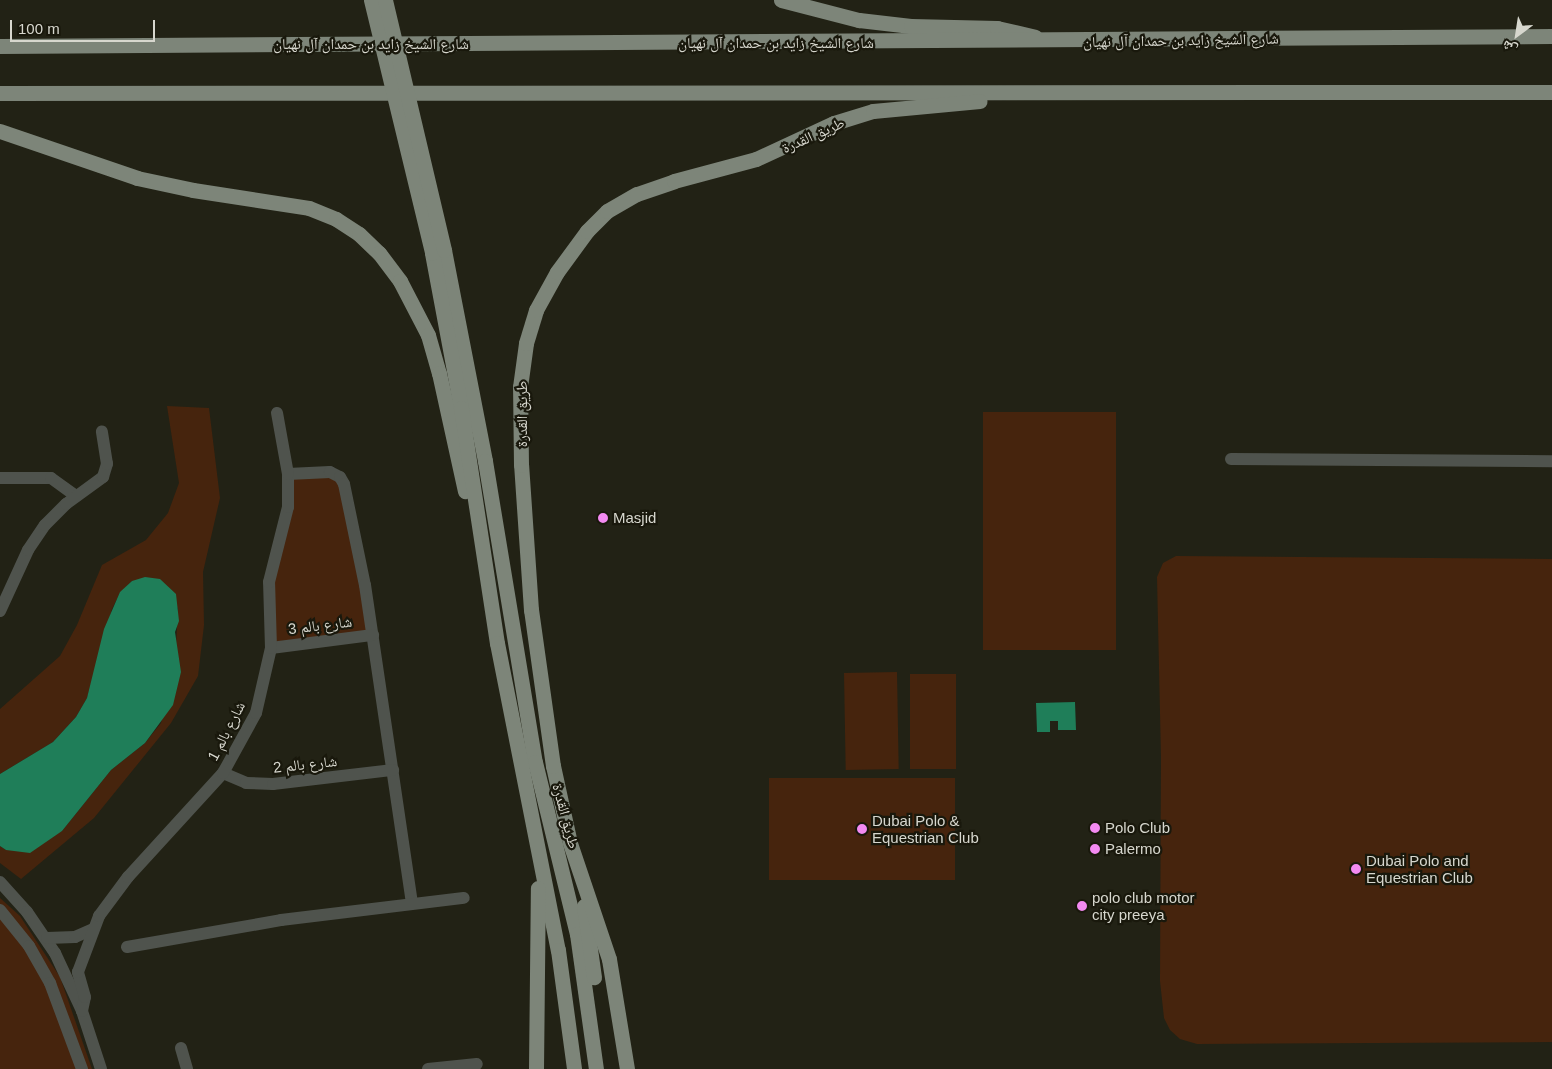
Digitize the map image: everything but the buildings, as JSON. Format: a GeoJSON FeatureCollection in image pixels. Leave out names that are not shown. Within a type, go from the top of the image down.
{"type":"FeatureCollection","features":[{"type":"Feature","properties":{"kind":"main road","name":"طريق القدرة"},"geometry":{"type":"LineString","coordinates":[[371,0],[438,251],[498,643],[558,950],[574,1069]]}},
{"type":"Feature","properties":{"kind":"main road","name":"طريق القدرة"},"geometry":{"type":"LineString","coordinates":[[385,0],[485,461],[535,762],[577,934],[596,1066]]}},
{"type":"Feature","properties":{"kind":"main road"},"geometry":{"type":"LineString","coordinates":[[781,0],[859,20],[911,26],[997,28],[1048,42]]}},
{"type":"Feature","properties":{"kind":"main road","name":"شارع الشيخ زايد بن حمدان آل نهيان"},"geometry":{"type":"LineString","coordinates":[[0,46],[1048,42],[1552,36]]}},
{"type":"Feature","properties":{"kind":"main road","name":"طريق القدرة"},"geometry":{"type":"LineString","coordinates":[[627,1069],[610,959],[570,843],[554,766],[538,669],[531,610],[521,465],[520,387],[526,343],[536,310],[557,272],[598,219],[650,188],[740,165],[834,123],[872,111],[985,101],[1024,92]]}},
{"type":"Feature","properties":{"kind":"main road"},"geometry":{"type":"LineString","coordinates":[[0,93],[1552,92]]}},
{"type":"Feature","properties":{"kind":"main road"},"geometry":{"type":"LineString","coordinates":[[0,131],[137,178],[193,190],[309,208],[336,219],[359,234],[379,253],[400,281],[428,335],[439,372],[470,510],[484,554]]}},
{"type":"Feature","properties":{"kind":"main road"},"geometry":{"type":"LineString","coordinates":[[570,843],[590,940],[599,1025],[596,1066]]}},
{"type":"Feature","properties":{"kind":"main road","name":"طريق القدرة"},"geometry":{"type":"LineString","coordinates":[[536,1069],[538,854]]}},
{"type":"Feature","properties":{"kind":"street","name":"شارع بالم 1"},"geometry":{"type":"LineString","coordinates":[[82,1012],[85,997],[78,972],[93,929],[124,882],[223,773],[256,713],[271,648],[268,594],[285,526],[288,474],[277,413]]}},
{"type":"Feature","properties":{"kind":"street"},"geometry":{"type":"LineString","coordinates":[[0,611],[36,537],[55,514],[76,496],[98,482],[106,471],[102,431]]}},
{"type":"Feature","properties":{"kind":"street"},"geometry":{"type":"LineString","coordinates":[[1231,459],[1552,460]]}},
{"type":"Feature","properties":{"kind":"street"},"geometry":{"type":"LineString","coordinates":[[288,474],[327,472],[342,480],[373,635],[412,904]]}},
{"type":"Feature","properties":{"kind":"street"},"geometry":{"type":"LineString","coordinates":[[0,478],[52,478],[76,496]]}},
{"type":"Feature","properties":{"kind":"street","name":"شارع بالم 3"},"geometry":{"type":"LineString","coordinates":[[271,648],[373,635]]}},
{"type":"Feature","properties":{"kind":"street","name":"شارع بالم 2"},"geometry":{"type":"LineString","coordinates":[[223,773],[246,783],[274,784],[393,770]]}},
{"type":"Feature","properties":{"kind":"street"},"geometry":{"type":"LineString","coordinates":[[0,882],[47,938],[82,1012],[101,1069]]}},
{"type":"Feature","properties":{"kind":"street"},"geometry":{"type":"LineString","coordinates":[[127,948],[280,920],[464,898]]}},
{"type":"Feature","properties":{"kind":"street"},"geometry":{"type":"LineString","coordinates":[[0,910],[21,935],[44,970],[81,1066]]}},
{"type":"Feature","properties":{"kind":"street"},"geometry":{"type":"LineString","coordinates":[[47,938],[75,936],[93,929]]}},
{"type":"Feature","properties":{"kind":"street"},"geometry":{"type":"LineString","coordinates":[[181,1048],[187,1069]]}},
{"type":"Feature","properties":{"kind":"street"},"geometry":{"type":"LineString","coordinates":[[428,1069],[477,1064]]}},
{"type":"Feature","properties":{"kind":"shaded area"},"geometry":{"type":"Polygon","coordinates":[[[167,406],[209,408],[220,498],[203,572],[204,625],[198,676],[171,723],[94,818],[21,879],[0,863],[0,846],[6,850],[62,831],[111,770],[145,743],[161,723],[176,646],[178,608],[132,581],[120,593],[112,609],[87,698],[76,717],[53,742],[0,774],[0,709],[60,656],[77,625],[102,565],[146,540],[168,513],[179,483],[167,406]]]}},
{"type":"Feature","properties":{"kind":"shaded area"},"geometry":{"type":"Polygon","coordinates":[[[983,412],[1116,412],[1116,650],[983,650],[983,412]]]}},
{"type":"Feature","properties":{"kind":"shaded area"},"geometry":{"type":"Polygon","coordinates":[[[326,475],[340,483],[370,631],[272,642],[270,605],[289,477],[326,475]]]}},
{"type":"Feature","properties":{"kind":"shaded area","name":"Dubai Polo and Equestrian Club"},"geometry":{"type":"Polygon","coordinates":[[[1176,556],[1552,559],[1552,1042],[1197,1044],[1180,1039],[1170,1030],[1164,1018],[1160,981],[1161,758],[1157,577],[1163,563],[1176,556]]]}},
{"type":"Feature","properties":{"kind":"shaded area"},"geometry":{"type":"Polygon","coordinates":[[[145,577],[160,579],[176,594],[179,621],[175,632],[181,672],[173,705],[145,743],[111,770],[62,831],[30,853],[6,850],[0,846],[0,774],[53,742],[76,717],[87,698],[104,629],[120,592],[132,581],[145,577]]]}},
{"type":"Feature","properties":{"kind":"shaded area"},"geometry":{"type":"Polygon","coordinates":[[[897,672],[899,769],[846,770],[844,673],[897,672]]]}},
{"type":"Feature","properties":{"kind":"shaded area"},"geometry":{"type":"Polygon","coordinates":[[[910,674],[956,674],[956,769],[910,769],[910,674]]]}},
{"type":"Feature","properties":{"kind":"shaded area"},"geometry":{"type":"Polygon","coordinates":[[[1075,702],[1076,730],[1058,730],[1058,721],[1050,721],[1050,732],[1037,732],[1036,703],[1075,702]]]}},
{"type":"Feature","properties":{"kind":"shaded area","name":"Dubai Polo & Equestrian Club"},"geometry":{"type":"Polygon","coordinates":[[[769,778],[955,778],[955,880],[769,880],[769,778]]]}},
{"type":"Feature","properties":{"kind":"shaded area"},"geometry":{"type":"Polygon","coordinates":[[[0,898],[20,916],[60,977],[92,1069],[0,1069],[0,898]]]}},
{"type":"Feature","properties":{"kind":"place","name":"Masjid"},"geometry":{"type":"Point","coordinates":[603,518]}},
{"type":"Feature","properties":{"kind":"place","name":"Polo Club"},"geometry":{"type":"Point","coordinates":[1095,828]}},
{"type":"Feature","properties":{"kind":"place","name":"Dubai Polo & Equestrian Club"},"geometry":{"type":"Point","coordinates":[862,829]}},
{"type":"Feature","properties":{"kind":"place","name":"Palermo"},"geometry":{"type":"Point","coordinates":[1095,849]}},
{"type":"Feature","properties":{"kind":"place","name":"Dubai Polo and Equestrian Club"},"geometry":{"type":"Point","coordinates":[1356,869]}},
{"type":"Feature","properties":{"kind":"place","name":"polo club motor city preeya"},"geometry":{"type":"Point","coordinates":[1082,906]}}]}
